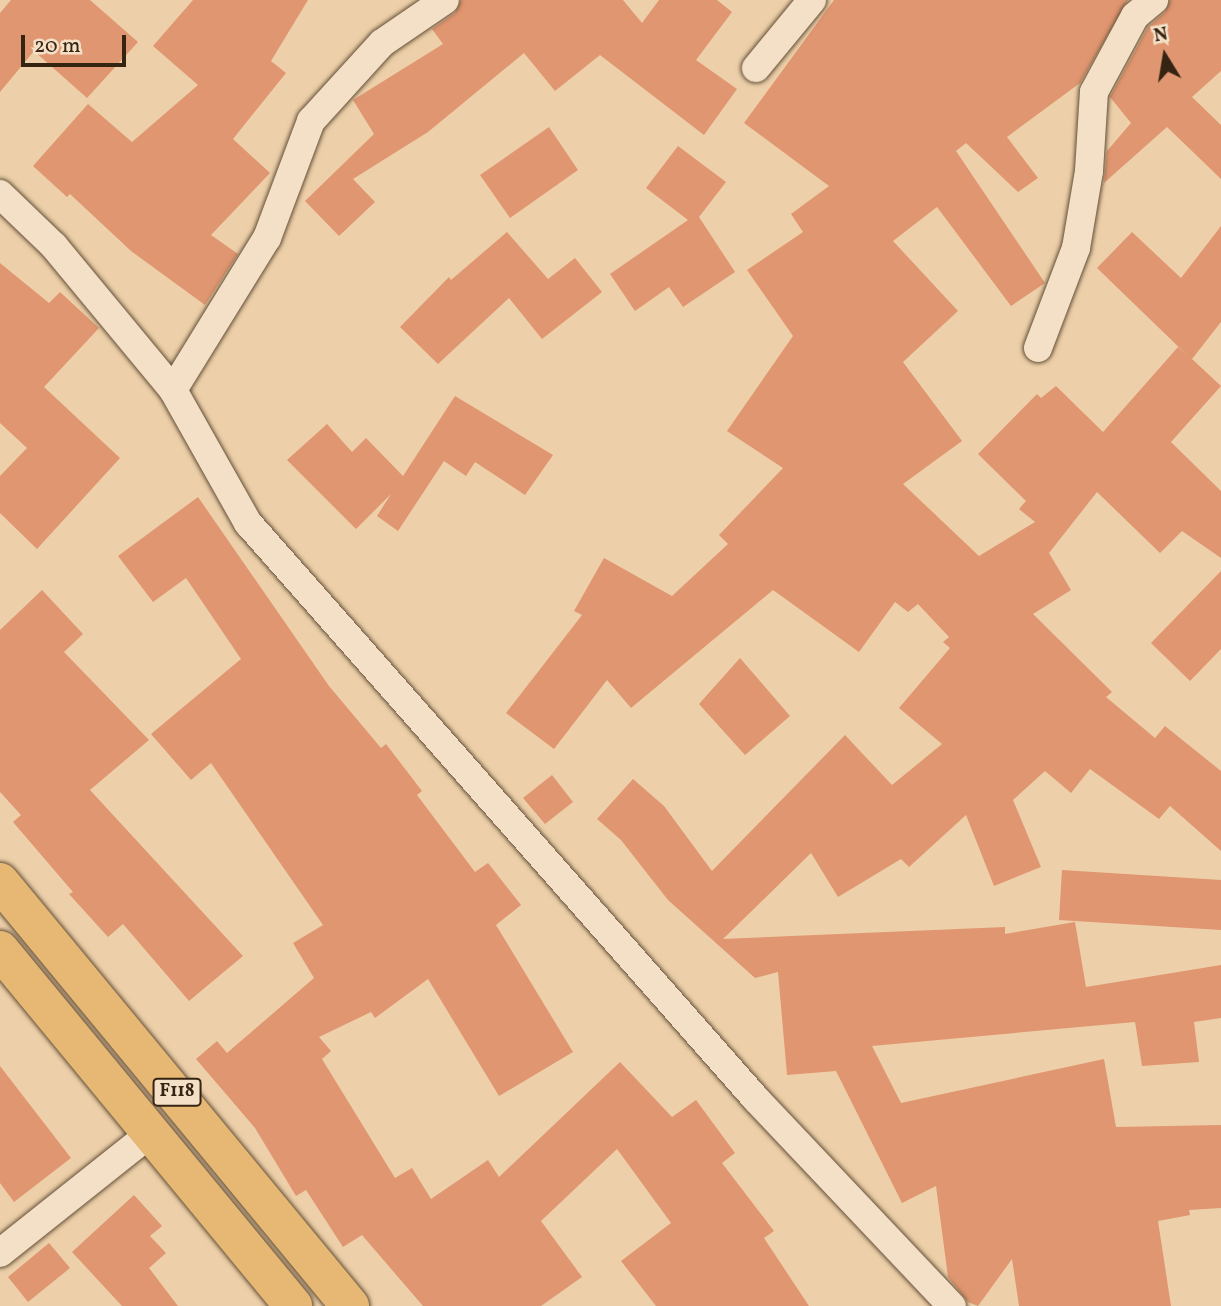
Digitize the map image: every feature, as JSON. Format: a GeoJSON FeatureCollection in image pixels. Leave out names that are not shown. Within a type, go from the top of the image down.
{"type":"FeatureCollection","features":[{"type":"Feature","properties":{"kind":"main road","name":"F118"},"geometry":{"type":"LineString","coordinates":[[0,882],[350,1306]]}},
{"type":"Feature","properties":{"kind":"main road","name":"F118"},"geometry":{"type":"LineString","coordinates":[[0,950],[293,1306]]}},
{"type":"Feature","properties":{"kind":"street"},"geometry":{"type":"LineString","coordinates":[[173,390],[267,238],[311,121],[382,43],[445,0]]}},
{"type":"Feature","properties":{"kind":"street"},"geometry":{"type":"LineString","coordinates":[[756,68],[812,0]]}},
{"type":"Feature","properties":{"kind":"street"},"geometry":{"type":"LineString","coordinates":[[1038,348],[1076,248],[1089,171],[1094,92],[1135,16],[1154,0]]}},
{"type":"Feature","properties":{"kind":"street"},"geometry":{"type":"LineString","coordinates":[[0,194],[54,247],[173,390],[248,523],[738,1079],[951,1306]]}},
{"type":"Feature","properties":{"kind":"street"},"geometry":{"type":"LineString","coordinates":[[0,1253],[152,1132]]}},
{"type":"Feature","properties":{"kind":"building"},"geometry":{"type":"Polygon","coordinates":[[[11,0],[90,0],[138,42],[87,98],[34,51],[0,92],[0,13],[11,0]]]}},
{"type":"Feature","properties":{"kind":"building"},"geometry":{"type":"Polygon","coordinates":[[[193,0],[308,0],[271,61],[286,73],[233,139],[270,173],[211,235],[238,254],[205,305],[131,251],[70,194],[67,197],[33,166],[88,104],[132,142],[198,85],[153,46],[193,0]]]}},
{"type":"Feature","properties":{"kind":"building"},"geometry":{"type":"Polygon","coordinates":[[[461,0],[623,0],[642,23],[659,0],[717,0],[732,12],[696,60],[737,89],[704,135],[600,55],[555,91],[524,53],[428,132],[353,179],[375,202],[339,236],[305,201],[374,134],[353,100],[443,44],[432,29],[455,13],[461,0]]]}},
{"type":"Feature","properties":{"kind":"building"},"geometry":{"type":"Polygon","coordinates":[[[834,0],[1128,0],[1080,83],[1007,137],[1038,178],[1018,192],[966,143],[956,151],[1045,283],[1011,306],[937,207],[893,241],[958,311],[903,362],[962,441],[903,484],[979,556],[1035,522],[1019,509],[1026,501],[978,454],[1037,394],[1041,398],[1056,386],[1103,432],[1178,347],[1188,356],[1097,268],[1132,232],[1181,278],[1221,226],[1221,322],[1192,359],[1221,386],[1171,442],[1221,491],[1221,558],[1182,531],[1160,553],[1097,492],[1049,553],[1071,590],[1033,614],[1112,692],[1106,697],[1155,738],[1165,726],[1221,771],[1221,851],[1170,806],[1159,819],[1090,769],[1071,793],[1045,771],[1013,800],[1041,867],[994,886],[966,815],[909,867],[901,859],[838,897],[811,853],[723,939],[1005,927],[1005,934],[1075,922],[1086,987],[1221,965],[1221,1018],[1194,1022],[1199,1062],[1142,1066],[1135,1022],[872,1046],[901,1103],[1104,1059],[1116,1127],[1221,1125],[1221,1208],[1189,1210],[1190,1215],[1158,1221],[1171,1306],[1019,1306],[1012,1259],[978,1306],[968,1302],[948,1277],[936,1186],[902,1203],[836,1071],[787,1075],[778,972],[755,978],[668,900],[621,840],[597,819],[633,779],[664,806],[712,871],[845,735],[892,785],[942,744],[899,708],[950,648],[943,642],[949,637],[918,604],[908,612],[895,602],[859,652],[773,590],[631,708],[607,680],[554,749],[506,713],[582,615],[574,611],[604,558],[672,596],[728,544],[719,535],[783,468],[727,431],[793,336],[747,270],[803,232],[791,214],[829,186],[744,123],[834,0]]]}},
{"type":"Feature","properties":{"kind":"building"},"geometry":{"type":"Polygon","coordinates":[[[1170,0],[1221,0],[1221,71],[1192,97],[1221,125],[1221,179],[1167,127],[1104,183],[1107,151],[1131,123],[1110,97],[1148,27],[1165,12],[1170,0]]]}},
{"type":"Feature","properties":{"kind":"building"},"geometry":{"type":"Polygon","coordinates":[[[549,127],[578,170],[510,218],[480,175],[549,127]]]}},
{"type":"Feature","properties":{"kind":"building"},"geometry":{"type":"Polygon","coordinates":[[[678,146],[726,182],[699,217],[735,272],[683,307],[669,287],[635,311],[610,274],[688,220],[646,188],[678,146]]]}},
{"type":"Feature","properties":{"kind":"building"},"geometry":{"type":"Polygon","coordinates":[[[507,232],[548,279],[575,258],[602,292],[542,339],[509,298],[438,364],[400,327],[449,277],[451,280],[507,232]]]}},
{"type":"Feature","properties":{"kind":"building"},"geometry":{"type":"Polygon","coordinates":[[[0,263],[49,303],[60,292],[99,328],[44,387],[120,458],[37,549],[0,513],[0,476],[27,448],[0,423],[0,263]]]}},
{"type":"Feature","properties":{"kind":"building"},"geometry":{"type":"Polygon","coordinates":[[[455,396],[553,455],[525,495],[475,462],[466,476],[444,461],[398,531],[377,516],[391,494],[356,529],[287,460],[327,424],[352,452],[366,438],[403,476],[455,396]]]}},
{"type":"Feature","properties":{"kind":"building"},"geometry":{"type":"Polygon","coordinates":[[[198,497],[329,686],[381,748],[386,744],[422,791],[417,795],[475,872],[488,863],[521,905],[496,925],[573,1052],[499,1096],[428,979],[375,1018],[371,1012],[319,1037],[331,1051],[322,1059],[395,1178],[412,1168],[431,1199],[488,1160],[499,1177],[620,1062],[672,1117],[696,1100],[735,1153],[722,1163],[774,1231],[764,1238],[809,1306],[656,1306],[621,1261],[671,1223],[617,1149],[541,1221],[582,1277],[541,1306],[423,1306],[362,1235],[343,1247],[306,1190],[296,1196],[255,1128],[196,1059],[217,1041],[227,1053],[314,978],[293,943],[323,925],[211,763],[191,780],[151,734],[241,659],[186,578],[153,602],[118,556],[198,497]]]}},
{"type":"Feature","properties":{"kind":"building"},"geometry":{"type":"Polygon","coordinates":[[[1221,571],[1221,649],[1190,681],[1151,643],[1221,571]]]}},
{"type":"Feature","properties":{"kind":"building"},"geometry":{"type":"Polygon","coordinates":[[[42,590],[83,634],[64,652],[149,740],[90,790],[243,956],[189,1001],[123,924],[108,937],[69,894],[73,892],[13,822],[21,815],[0,792],[0,630],[42,590]]]}},
{"type":"Feature","properties":{"kind":"building"},"geometry":{"type":"Polygon","coordinates":[[[740,658],[790,716],[745,755],[699,704],[740,658]]]}},
{"type":"Feature","properties":{"kind":"building"},"geometry":{"type":"Polygon","coordinates":[[[552,775],[573,802],[545,824],[523,798],[552,775]]]}},
{"type":"Feature","properties":{"kind":"building"},"geometry":{"type":"Polygon","coordinates":[[[1062,870],[1221,880],[1221,930],[1059,920],[1062,870]]]}},
{"type":"Feature","properties":{"kind":"building"},"geometry":{"type":"Polygon","coordinates":[[[0,1066],[71,1158],[14,1202],[0,1183],[0,1066]]]}},
{"type":"Feature","properties":{"kind":"building"},"geometry":{"type":"Polygon","coordinates":[[[134,1195],[162,1226],[150,1236],[166,1253],[149,1268],[178,1306],[122,1306],[72,1252],[134,1195]]]}},
{"type":"Feature","properties":{"kind":"building"},"geometry":{"type":"Polygon","coordinates":[[[49,1243],[70,1268],[28,1302],[8,1277],[49,1243]]]}}]}
